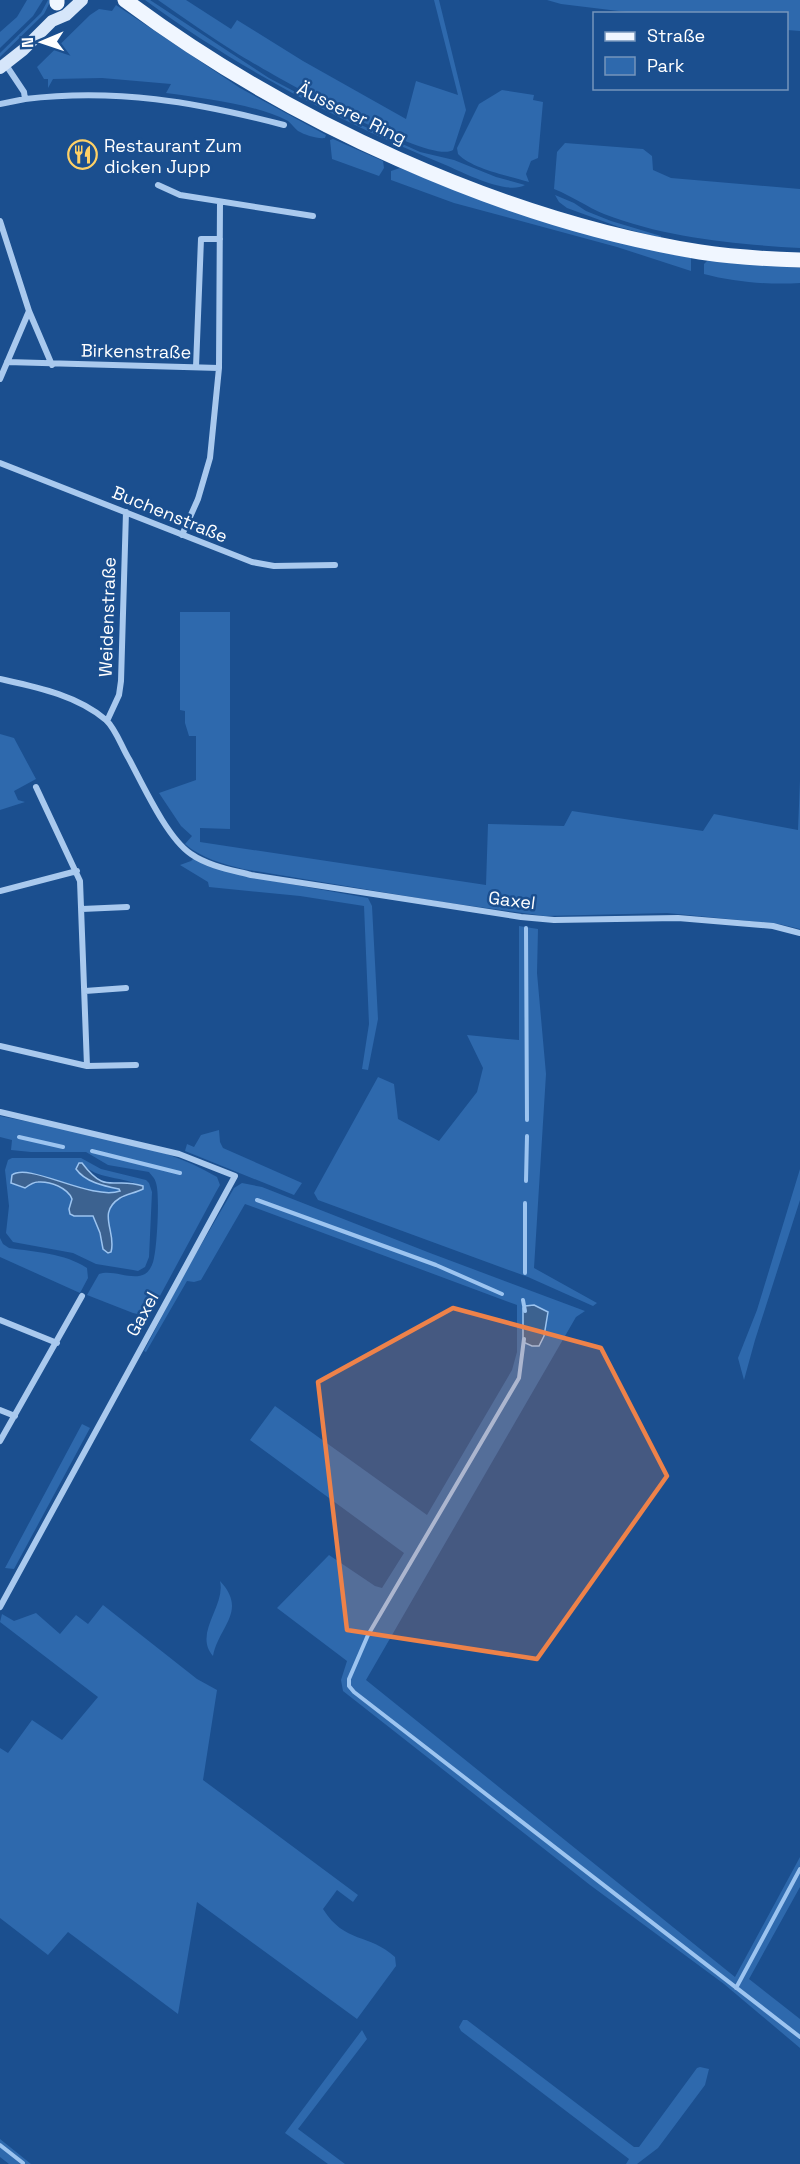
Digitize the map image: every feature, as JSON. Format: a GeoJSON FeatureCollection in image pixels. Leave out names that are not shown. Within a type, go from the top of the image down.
{"type":"FeatureCollection","features":[{"type":"Feature","properties":{"kind":"main road"},"geometry":{"type":"LineString","coordinates":[[3,67],[52,21],[66,15],[82,0]]}},
{"type":"Feature","properties":{"kind":"main road","name":"Äusserer Ring"},"geometry":{"type":"LineString","coordinates":[[125,0],[277,98],[441,177],[580,225],[659,244],[702,252],[800,260]]}},
{"type":"Feature","properties":{"kind":"main road"},"geometry":{"type":"LineString","coordinates":[[52,21],[57,1]]}},
{"type":"Feature","properties":{"kind":"street"},"geometry":{"type":"LineString","coordinates":[[3,67],[24,92],[25,99]]}},
{"type":"Feature","properties":{"kind":"street"},"geometry":{"type":"LineString","coordinates":[[0,104],[54,96],[107,95],[151,98],[186,102],[284,125]]}},
{"type":"Feature","properties":{"kind":"street"},"geometry":{"type":"LineString","coordinates":[[158,185],[180,195],[313,216]]}},
{"type":"Feature","properties":{"kind":"street"},"geometry":{"type":"LineString","coordinates":[[182,535],[198,499],[210,458],[219,368],[220,202]]}},
{"type":"Feature","properties":{"kind":"street"},"geometry":{"type":"LineString","coordinates":[[0,222],[29,311],[52,365]]}},
{"type":"Feature","properties":{"kind":"street"},"geometry":{"type":"LineString","coordinates":[[196,367],[201,238],[220,239]]}},
{"type":"Feature","properties":{"kind":"street"},"geometry":{"type":"LineString","coordinates":[[0,380],[29,311]]}},
{"type":"Feature","properties":{"kind":"street","name":"Birkenstraße"},"geometry":{"type":"LineString","coordinates":[[7,362],[219,368]]}},
{"type":"Feature","properties":{"kind":"street","name":"Buchenstraße"},"geometry":{"type":"LineString","coordinates":[[0,463],[221,551],[263,564],[302,567],[335,565]]}},
{"type":"Feature","properties":{"kind":"street","name":"Weidenstraße"},"geometry":{"type":"LineString","coordinates":[[107,721],[121,681],[126,512]]}},
{"type":"Feature","properties":{"kind":"street"},"geometry":{"type":"LineString","coordinates":[[0,680],[53,692],[86,707],[107,721]]}},
{"type":"Feature","properties":{"kind":"street","name":"Gaxel"},"geometry":{"type":"LineString","coordinates":[[107,721],[160,815],[181,846],[203,861],[222,867],[251,874],[521,917],[554,920],[678,918],[773,926],[800,933]]}},
{"type":"Feature","properties":{"kind":"street"},"geometry":{"type":"LineString","coordinates":[[36,787],[80,881],[87,1066]]}},
{"type":"Feature","properties":{"kind":"street"},"geometry":{"type":"LineString","coordinates":[[0,891],[77,871]]}},
{"type":"Feature","properties":{"kind":"street"},"geometry":{"type":"LineString","coordinates":[[82,909],[127,907]]}},
{"type":"Feature","properties":{"kind":"street"},"geometry":{"type":"LineString","coordinates":[[85,991],[126,988]]}},
{"type":"Feature","properties":{"kind":"street"},"geometry":{"type":"LineString","coordinates":[[0,1047],[87,1066],[136,1065]]}},
{"type":"Feature","properties":{"kind":"street","name":"Gaxel"},"geometry":{"type":"LineString","coordinates":[[0,1112],[179,1154],[235,1176],[0,1607]]}},
{"type":"Feature","properties":{"kind":"street"},"geometry":{"type":"LineString","coordinates":[[0,1441],[82,1296]]}},
{"type":"Feature","properties":{"kind":"street"},"geometry":{"type":"LineString","coordinates":[[0,1320],[57,1343]]}},
{"type":"Feature","properties":{"kind":"street"},"geometry":{"type":"LineString","coordinates":[[0,1410],[15,1416]]}},
{"type":"Feature","properties":{"kind":"highlighted area"},"geometry":{"type":"Polygon","coordinates":[[[453,1308],[601,1348],[667,1476],[537,1659],[347,1630],[318,1382],[453,1308]]]}},
{"type":"Feature","properties":{"kind":"green space"},"geometry":{"type":"Polygon","coordinates":[[[27,0],[43,0],[33,16],[0,48],[0,32],[17,17],[27,0]]]}},
{"type":"Feature","properties":{"kind":"green space"},"geometry":{"type":"Polygon","coordinates":[[[48,0],[51,0],[44,14],[0,57],[0,53],[41,13],[48,0]]]}},
{"type":"Feature","properties":{"kind":"green space"},"geometry":{"type":"Polygon","coordinates":[[[145,0],[150,0],[269,78],[337,114],[420,152],[454,160],[496,177],[525,185],[508,187],[486,182],[368,131],[254,71],[145,0]]]}},
{"type":"Feature","properties":{"kind":"green space"},"geometry":{"type":"Polygon","coordinates":[[[158,0],[186,0],[231,29],[237,20],[303,61],[406,119],[416,81],[458,95],[434,0],[439,0],[466,110],[453,150],[438,151],[414,144],[347,114],[238,54],[158,0]]]}},
{"type":"Feature","properties":{"kind":"green space"},"geometry":{"type":"Polygon","coordinates":[[[547,0],[800,0],[800,31],[788,30],[788,12],[627,12],[561,4],[547,0]]]}},
{"type":"Feature","properties":{"kind":"green space"},"geometry":{"type":"Polygon","coordinates":[[[116,5],[240,88],[326,135],[325,138],[304,134],[288,121],[260,110],[166,93],[171,84],[102,78],[53,79],[48,88],[48,79],[44,79],[37,67],[90,15],[99,9],[112,11],[116,5]]]}},
{"type":"Feature","properties":{"kind":"green space"},"geometry":{"type":"Polygon","coordinates":[[[502,90],[534,95],[533,100],[543,102],[538,158],[531,161],[526,174],[529,182],[481,168],[458,154],[457,148],[479,104],[502,90]]]}},
{"type":"Feature","properties":{"kind":"green space"},"geometry":{"type":"Polygon","coordinates":[[[333,139],[383,161],[384,168],[379,176],[332,159],[330,140],[333,139]]]}},
{"type":"Feature","properties":{"kind":"green space"},"geometry":{"type":"Polygon","coordinates":[[[565,143],[643,149],[652,156],[653,170],[671,178],[800,189],[800,248],[700,239],[652,229],[598,211],[554,189],[557,152],[565,143]]]}},
{"type":"Feature","properties":{"kind":"green space"},"geometry":{"type":"Polygon","coordinates":[[[400,168],[481,200],[630,245],[691,258],[691,271],[617,247],[454,203],[391,180],[391,171],[400,168]]]}},
{"type":"Feature","properties":{"kind":"green space"},"geometry":{"type":"Polygon","coordinates":[[[555,195],[586,211],[661,236],[661,238],[619,227],[567,208],[559,202],[555,195]]]}},
{"type":"Feature","properties":{"kind":"green space"},"geometry":{"type":"Polygon","coordinates":[[[708,260],[800,268],[800,283],[752,282],[704,274],[704,264],[708,260]]]}},
{"type":"Feature","properties":{"kind":"green space"},"geometry":{"type":"Polygon","coordinates":[[[180,612],[230,612],[230,829],[200,828],[200,842],[486,885],[488,824],[564,826],[572,811],[703,831],[714,814],[798,830],[800,780],[800,929],[779,924],[667,913],[545,916],[442,902],[243,869],[205,857],[185,844],[192,836],[181,826],[159,793],[196,780],[196,736],[189,736],[185,723],[185,711],[180,710],[180,612]]]}},
{"type":"Feature","properties":{"kind":"green space"},"geometry":{"type":"Polygon","coordinates":[[[0,734],[14,738],[36,779],[14,791],[18,800],[25,802],[0,810],[0,734]]]}},
{"type":"Feature","properties":{"kind":"green space"},"geometry":{"type":"Polygon","coordinates":[[[194,858],[262,879],[368,898],[372,906],[378,1019],[368,1070],[362,1069],[369,1024],[364,906],[300,896],[209,887],[208,882],[180,865],[194,858]]]}},
{"type":"Feature","properties":{"kind":"green space"},"geometry":{"type":"Polygon","coordinates":[[[519,926],[538,929],[537,973],[546,1074],[534,1268],[597,1303],[593,1306],[528,1277],[318,1200],[314,1193],[378,1077],[394,1084],[398,1119],[439,1141],[477,1092],[483,1068],[467,1035],[519,1040],[519,926]]]}},
{"type":"Feature","properties":{"kind":"green space"},"geometry":{"type":"Polygon","coordinates":[[[0,1116],[140,1145],[193,1164],[217,1177],[220,1185],[147,1316],[87,1295],[99,1274],[140,1276],[147,1273],[151,1267],[155,1252],[158,1208],[157,1189],[153,1177],[149,1172],[108,1165],[86,1152],[11,1150],[12,1140],[0,1137],[0,1116]]]}},
{"type":"Feature","properties":{"kind":"green space"},"geometry":{"type":"Polygon","coordinates":[[[219,1130],[223,1148],[302,1183],[294,1195],[185,1151],[187,1144],[194,1147],[201,1135],[219,1130]]]}},
{"type":"Feature","properties":{"kind":"green space"},"geometry":{"type":"Polygon","coordinates":[[[12,1158],[81,1158],[101,1169],[146,1180],[152,1192],[149,1257],[145,1267],[138,1271],[96,1264],[73,1253],[13,1242],[6,1233],[9,1206],[5,1170],[8,1160],[12,1158]],[[79,1163],[98,1184],[120,1191],[100,1193],[88,1191],[27,1173],[16,1172],[32,1183],[46,1182],[67,1191],[72,1199],[70,1214],[94,1217],[103,1249],[111,1232],[107,1222],[109,1208],[120,1199],[143,1187],[94,1172],[79,1163]]]}},
{"type":"Feature","properties":{"kind":"green space"},"geometry":{"type":"Polygon","coordinates":[[[800,1169],[800,1200],[744,1380],[738,1358],[757,1310],[800,1169]]]}},
{"type":"Feature","properties":{"kind":"green space"},"geometry":{"type":"Polygon","coordinates":[[[242,1183],[262,1187],[585,1311],[576,1317],[366,1680],[735,1977],[800,1857],[800,1887],[749,1979],[800,2019],[800,2048],[724,1984],[590,1885],[343,1691],[341,1680],[347,1661],[277,1608],[329,1555],[375,1586],[382,1588],[404,1553],[250,1440],[275,1406],[427,1515],[512,1370],[517,1352],[517,1305],[245,1204],[201,1280],[187,1281],[146,1352],[144,1351],[183,1276],[234,1188],[242,1183]],[[523,1308],[523,1342],[547,1322],[523,1308]]]}},
{"type":"Feature","properties":{"kind":"green space"},"geometry":{"type":"Polygon","coordinates":[[[0,1238],[9,1248],[59,1256],[87,1268],[88,1278],[80,1293],[0,1257],[0,1238]]]}},
{"type":"Feature","properties":{"kind":"green space"},"geometry":{"type":"Polygon","coordinates":[[[82,1424],[90,1428],[14,1569],[5,1568],[82,1424]]]}},
{"type":"Feature","properties":{"kind":"green space"},"geometry":{"type":"Polygon","coordinates":[[[220,1581],[232,1601],[232,1610],[213,1656],[206,1638],[219,1600],[220,1581]]]}},
{"type":"Feature","properties":{"kind":"green space"},"geometry":{"type":"Polygon","coordinates":[[[103,1605],[197,1679],[217,1690],[203,1780],[358,1895],[353,1902],[337,1890],[323,1909],[340,1928],[385,1949],[395,1957],[396,1966],[357,2019],[197,1902],[178,2014],[68,1932],[48,1955],[0,1918],[0,1748],[8,1753],[32,1720],[62,1740],[98,1697],[0,1622],[2,1614],[14,1621],[36,1613],[60,1634],[76,1615],[88,1624],[103,1605]]]}},
{"type":"Feature","properties":{"kind":"green space"},"geometry":{"type":"Polygon","coordinates":[[[463,2020],[467,2020],[634,2147],[639,2147],[697,2068],[709,2069],[705,2085],[658,2148],[637,2164],[626,2164],[629,2159],[461,2031],[459,2027],[463,2020]]]}},
{"type":"Feature","properties":{"kind":"green space"},"geometry":{"type":"Polygon","coordinates":[[[362,2030],[367,2039],[298,2129],[345,2164],[328,2164],[285,2133],[362,2030]]]}},
{"type":"Feature","properties":{"kind":"green space"},"geometry":{"type":"Polygon","coordinates":[[[0,2139],[31,2164],[9,2164],[0,2157],[0,2139]]]}},
{"type":"Feature","properties":{"kind":"shaded area"},"geometry":{"type":"Polygon","coordinates":[[[79,1163],[82,1163],[104,1182],[133,1183],[143,1186],[143,1189],[120,1198],[109,1210],[111,1252],[108,1253],[103,1249],[93,1216],[70,1214],[72,1199],[63,1189],[43,1182],[34,1183],[25,1188],[11,1183],[12,1175],[20,1172],[32,1173],[93,1191],[108,1193],[120,1191],[84,1177],[76,1169],[79,1163]]]}},
{"type":"Feature","properties":{"kind":"shaded area"},"geometry":{"type":"Polygon","coordinates":[[[534,1305],[548,1312],[544,1336],[539,1346],[523,1342],[523,1308],[534,1305]]]}},
{"type":"Feature","properties":{"kind":"waterway"},"geometry":{"type":"LineString","coordinates":[[526,928],[527,1120]]}},
{"type":"Feature","properties":{"kind":"waterway"},"geometry":{"type":"LineString","coordinates":[[526,1181],[527,1136]]}},
{"type":"Feature","properties":{"kind":"waterway"},"geometry":{"type":"LineString","coordinates":[[19,1137],[63,1147]]}},
{"type":"Feature","properties":{"kind":"waterway"},"geometry":{"type":"LineString","coordinates":[[92,1151],[180,1173]]}},
{"type":"Feature","properties":{"kind":"waterway"},"geometry":{"type":"LineString","coordinates":[[257,1200],[436,1265],[502,1294]]}},
{"type":"Feature","properties":{"kind":"waterway"},"geometry":{"type":"LineString","coordinates":[[525,1203],[525,1273]]}},
{"type":"Feature","properties":{"kind":"waterway"},"geometry":{"type":"LineString","coordinates":[[523,1300],[525,1311]]}},
{"type":"Feature","properties":{"kind":"waterway"},"geometry":{"type":"LineString","coordinates":[[524,1339],[519,1378],[368,1635],[349,1679],[349,1686],[800,2037]]}},
{"type":"Feature","properties":{"kind":"waterway"},"geometry":{"type":"LineString","coordinates":[[736,1988],[800,1869]]}},
{"type":"Feature","properties":{"kind":"waterway"},"geometry":{"type":"LineString","coordinates":[[0,2145],[23,2163]]}},
{"type":"Feature","properties":{"kind":"place","name":"Restaurant Zum dicken Jupp"},"geometry":{"type":"Point","coordinates":[83,155]}}]}
